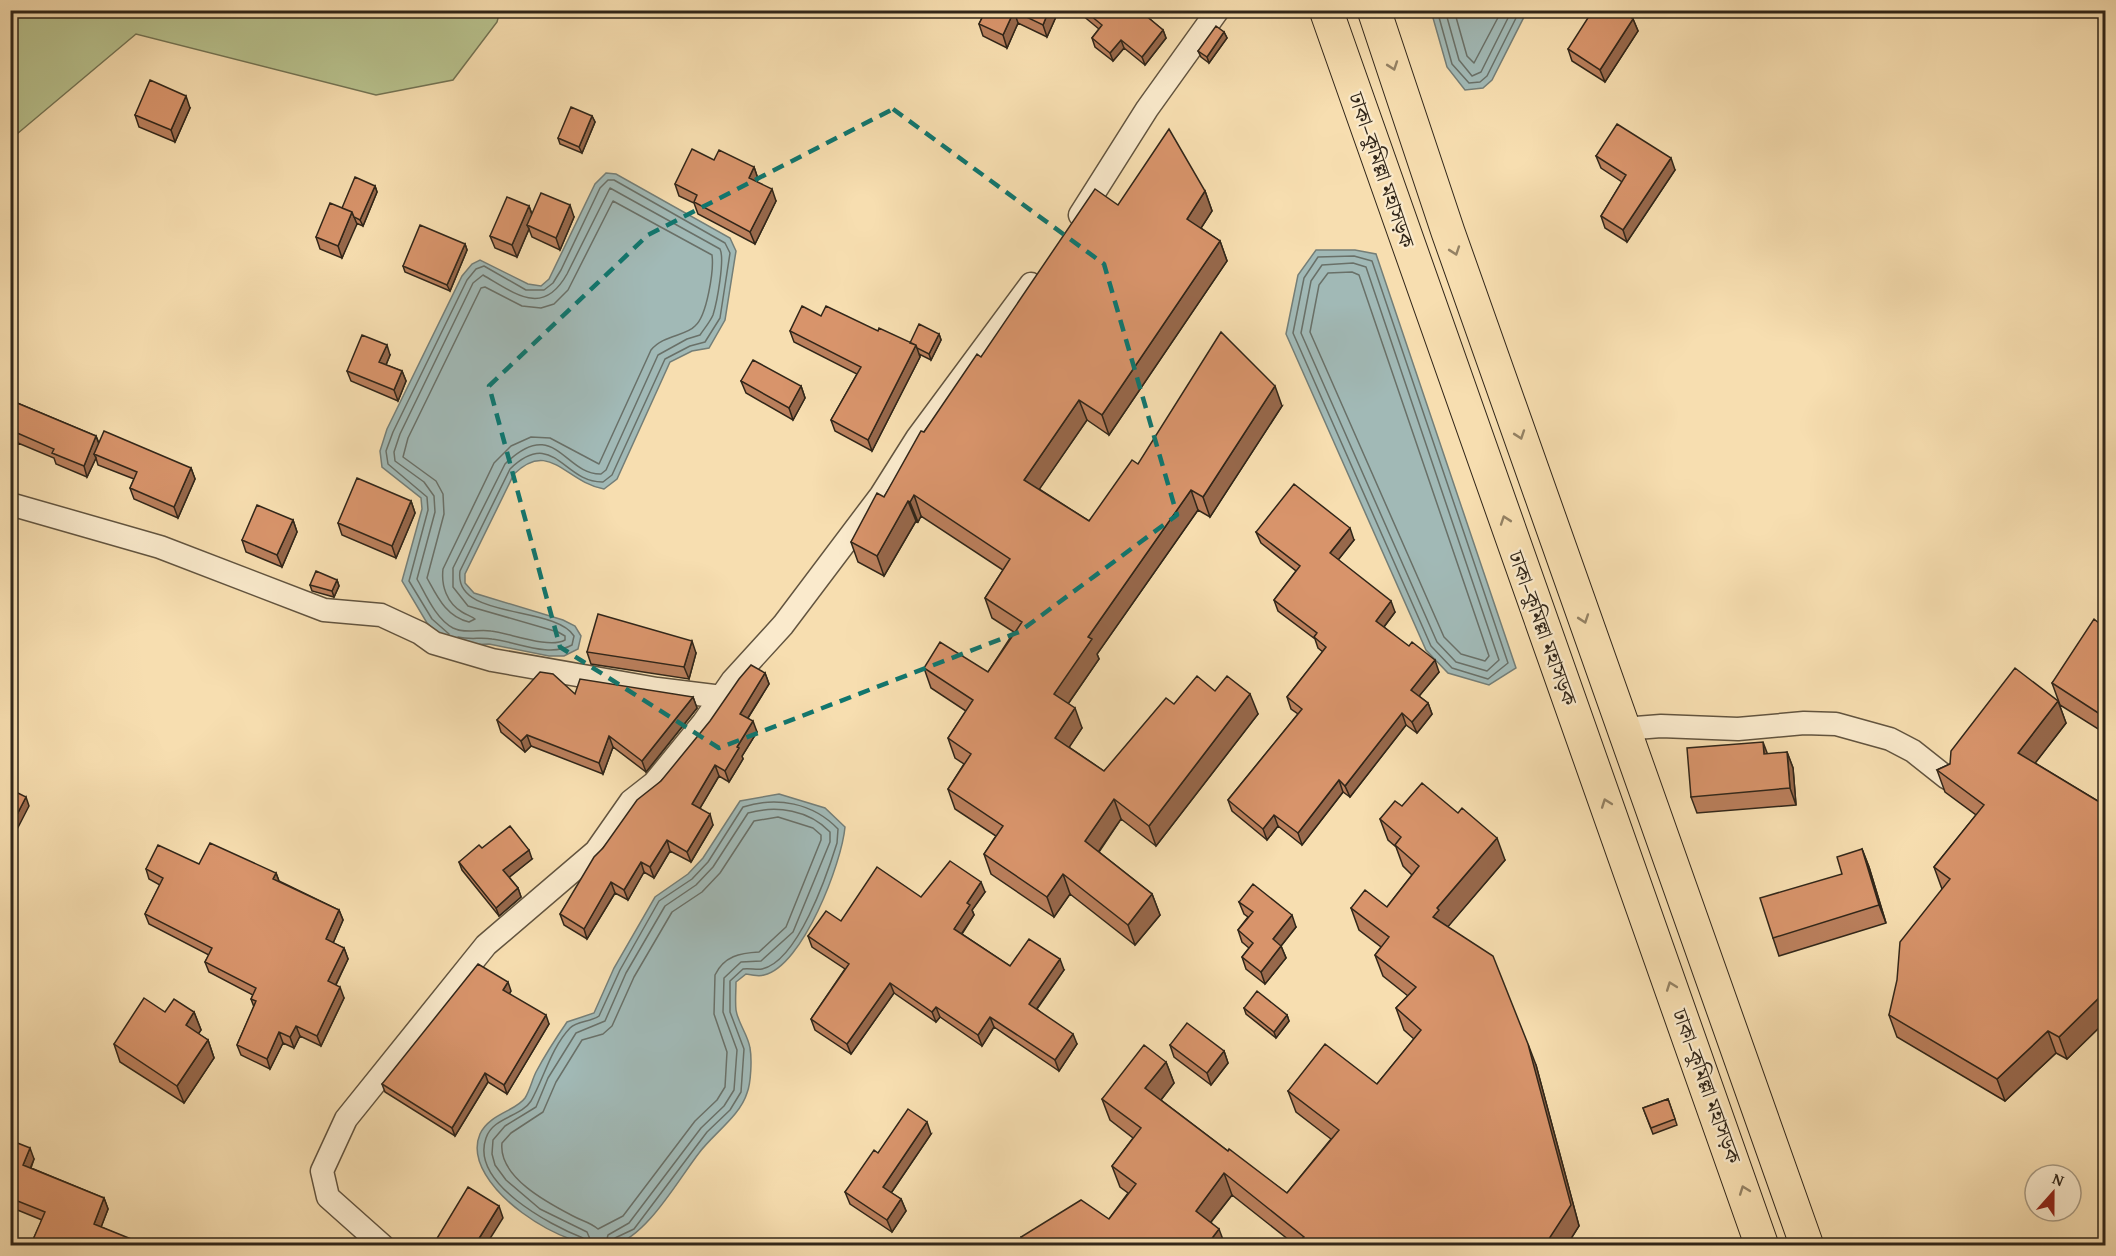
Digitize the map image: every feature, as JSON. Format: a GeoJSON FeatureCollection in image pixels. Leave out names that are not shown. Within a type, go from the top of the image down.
{"type":"FeatureCollection","features":[{"type":"Feature","properties":{"kind":"highway","name":"ঢাকা–কুমিল্লা মহাসড়ক"},"geometry":{"type":"LineString","coordinates":[[1326,10],[1762,1245]]}},
{"type":"Feature","properties":{"kind":"highway","name":"ঢাকা–কুমিল্লা মহাসড়ক"},"geometry":{"type":"LineString","coordinates":[[1374,10],[1452,243],[1808,1245]]}},
{"type":"Feature","properties":{"kind":"street"},"geometry":{"type":"LineString","coordinates":[[1065,236],[1147,109],[1218,10]]}},
{"type":"Feature","properties":{"kind":"street"},"geometry":{"type":"LineString","coordinates":[[383,1245],[328,1197],[324,1186],[322,1171],[346,1119],[486,945],[596,851],[631,801],[654,783],[783,625],[881,495],[917,438],[1046,264]]}},
{"type":"Feature","properties":{"kind":"street"},"geometry":{"type":"LineString","coordinates":[[10,504],[160,547],[324,610],[381,615],[420,633],[434,643],[492,660],[657,689],[722,697]]}},
{"type":"Feature","properties":{"kind":"street"},"geometry":{"type":"LineString","coordinates":[[1623,729],[1661,726],[1738,729],[1804,723],[1836,724],[1890,739],[1913,751],[1947,778]]}},
{"type":"Feature","properties":{"kind":"highlighted area"},"geometry":{"type":"Polygon","coordinates":[[[893,109],[1104,264],[1177,515],[1019,632],[719,748],[560,647],[489,386],[648,235],[893,109]]]}},
{"type":"Feature","properties":{"kind":"green space"},"geometry":{"type":"Polygon","coordinates":[[[11,10],[500,11],[497,22],[453,80],[376,95],[136,34],[11,139],[11,10]]]}},
{"type":"Feature","properties":{"kind":"water"},"geometry":{"type":"Polygon","coordinates":[[[1431,10],[1527,11],[1492,80],[1483,88],[1465,90],[1447,67],[1431,10]]]}},
{"type":"Feature","properties":{"kind":"water"},"geometry":{"type":"Polygon","coordinates":[[[606,173],[616,174],[730,238],[736,251],[725,320],[709,348],[692,351],[670,362],[617,479],[604,489],[590,485],[548,462],[538,461],[527,464],[514,474],[465,574],[465,583],[474,593],[563,620],[575,626],[581,636],[578,649],[564,656],[549,656],[489,644],[466,645],[447,640],[427,623],[402,581],[422,509],[421,498],[382,467],[380,451],[387,429],[462,276],[472,264],[480,260],[528,284],[541,286],[549,279],[595,184],[606,173]]]}},
{"type":"Feature","properties":{"kind":"water"},"geometry":{"type":"Polygon","coordinates":[[[1316,250],[1355,250],[1376,254],[1516,668],[1489,685],[1448,673],[1426,650],[1286,334],[1298,275],[1316,250]]]}},
{"type":"Feature","properties":{"kind":"water"},"geometry":{"type":"Polygon","coordinates":[[[779,794],[825,808],[845,827],[837,864],[828,887],[818,911],[793,953],[779,967],[764,975],[746,974],[736,982],[736,1010],[751,1053],[751,1071],[744,1101],[699,1153],[650,1219],[626,1240],[614,1245],[595,1245],[571,1239],[546,1228],[522,1213],[501,1194],[485,1174],[478,1154],[480,1134],[484,1127],[496,1117],[525,1098],[539,1066],[567,1022],[594,1013],[614,968],[655,897],[688,874],[703,858],[740,801],[779,794]]]}},
{"type":"Feature","properties":{"kind":"building"},"geometry":{"type":"Polygon","coordinates":[[[986,10],[1049,10],[1043,25],[1014,11],[1003,35],[979,24],[986,10]]]}},
{"type":"Feature","properties":{"kind":"building"},"geometry":{"type":"Polygon","coordinates":[[[1084,10],[1139,10],[1163,30],[1142,57],[1121,40],[1110,53],[1092,38],[1102,25],[1084,10]]]}},
{"type":"Feature","properties":{"kind":"building"},"geometry":{"type":"Polygon","coordinates":[[[1593,10],[1620,10],[1633,19],[1600,70],[1568,49],[1593,10]]]}},
{"type":"Feature","properties":{"kind":"building"},"geometry":{"type":"Polygon","coordinates":[[[1216,26],[1224,32],[1207,57],[1198,51],[1216,26]]]}},
{"type":"Feature","properties":{"kind":"building"},"geometry":{"type":"Polygon","coordinates":[[[150,80],[186,96],[171,130],[135,115],[150,80]]]}},
{"type":"Feature","properties":{"kind":"building"},"geometry":{"type":"Polygon","coordinates":[[[571,107],[592,116],[579,147],[558,138],[571,107]]]}},
{"type":"Feature","properties":{"kind":"building"},"geometry":{"type":"Polygon","coordinates":[[[1617,124],[1671,158],[1623,230],[1601,216],[1626,175],[1596,156],[1617,124]]]}},
{"type":"Feature","properties":{"kind":"building"},"geometry":{"type":"Polygon","coordinates":[[[1169,129],[1205,191],[1187,219],[1220,241],[1102,415],[1079,400],[1024,480],[1089,521],[1132,460],[1138,464],[1221,332],[1275,386],[1203,497],[1191,490],[1088,637],[1092,639],[1054,694],[1075,708],[1055,738],[1104,771],[1166,698],[1174,704],[1197,676],[1215,691],[1227,676],[1250,694],[1149,826],[1114,799],[1085,841],[1152,894],[1128,925],[1063,874],[1047,897],[984,854],[1003,826],[948,789],[971,754],[948,738],[973,700],[924,668],[940,642],[988,672],[1022,622],[985,598],[1010,559],[914,495],[910,502],[908,501],[877,556],[851,542],[877,493],[884,497],[921,431],[924,432],[977,354],[981,357],[1095,189],[1118,205],[1169,129]]]}},
{"type":"Feature","properties":{"kind":"building"},"geometry":{"type":"Polygon","coordinates":[[[692,149],[714,160],[719,150],[754,167],[749,178],[772,189],[750,232],[694,202],[697,195],[675,184],[692,149]]]}},
{"type":"Feature","properties":{"kind":"building"},"geometry":{"type":"Polygon","coordinates":[[[355,177],[375,186],[360,220],[354,217],[352,212],[342,208],[355,177]]]}},
{"type":"Feature","properties":{"kind":"building"},"geometry":{"type":"Polygon","coordinates":[[[541,193],[570,205],[556,238],[527,225],[541,193]]]}},
{"type":"Feature","properties":{"kind":"building"},"geometry":{"type":"Polygon","coordinates":[[[507,197],[529,206],[512,245],[490,236],[507,197]]]}},
{"type":"Feature","properties":{"kind":"building"},"geometry":{"type":"Polygon","coordinates":[[[330,203],[352,212],[338,246],[316,237],[330,203]]]}},
{"type":"Feature","properties":{"kind":"building"},"geometry":{"type":"Polygon","coordinates":[[[420,225],[465,244],[447,285],[403,266],[420,225]]]}},
{"type":"Feature","properties":{"kind":"building"},"geometry":{"type":"Polygon","coordinates":[[[802,306],[821,316],[826,306],[878,331],[879,328],[916,345],[868,440],[831,420],[861,367],[790,331],[802,306]]]}},
{"type":"Feature","properties":{"kind":"building"},"geometry":{"type":"Polygon","coordinates":[[[919,324],[939,334],[929,354],[910,343],[919,324]]]}},
{"type":"Feature","properties":{"kind":"building"},"geometry":{"type":"Polygon","coordinates":[[[362,335],[387,345],[379,362],[402,371],[394,390],[347,371],[362,335]]]}},
{"type":"Feature","properties":{"kind":"building"},"geometry":{"type":"Polygon","coordinates":[[[753,360],[801,386],[789,408],[741,381],[753,360]]]}},
{"type":"Feature","properties":{"kind":"building"},"geometry":{"type":"Polygon","coordinates":[[[10,400],[96,436],[84,466],[52,453],[54,449],[15,432],[10,441],[10,400]]]}},
{"type":"Feature","properties":{"kind":"building"},"geometry":{"type":"Polygon","coordinates":[[[104,431],[191,468],[174,507],[130,488],[137,472],[94,454],[104,431]]]}},
{"type":"Feature","properties":{"kind":"building"},"geometry":{"type":"Polygon","coordinates":[[[357,478],[411,501],[392,546],[338,523],[357,478]]]}},
{"type":"Feature","properties":{"kind":"building"},"geometry":{"type":"Polygon","coordinates":[[[1294,484],[1350,528],[1330,553],[1391,601],[1376,621],[1409,646],[1412,642],[1435,660],[1411,690],[1428,703],[1412,722],[1402,713],[1345,786],[1339,780],[1298,833],[1274,815],[1263,829],[1228,800],[1302,709],[1287,697],[1326,647],[1314,637],[1317,633],[1274,600],[1300,566],[1256,532],[1294,484]]]}},
{"type":"Feature","properties":{"kind":"building"},"geometry":{"type":"Polygon","coordinates":[[[257,505],[293,520],[277,555],[242,540],[257,505]]]}},
{"type":"Feature","properties":{"kind":"building"},"geometry":{"type":"Polygon","coordinates":[[[316,571],[337,580],[332,591],[310,585],[316,571]]]}},
{"type":"Feature","properties":{"kind":"building"},"geometry":{"type":"Polygon","coordinates":[[[598,614],[692,641],[684,667],[587,652],[598,614]]]}},
{"type":"Feature","properties":{"kind":"building"},"geometry":{"type":"Polygon","coordinates":[[[2094,619],[2106,629],[2106,718],[2052,683],[2094,619]]]}},
{"type":"Feature","properties":{"kind":"building"},"geometry":{"type":"Polygon","coordinates":[[[751,665],[765,673],[740,714],[753,721],[725,771],[715,765],[692,804],[710,814],[687,852],[667,840],[650,867],[641,862],[624,890],[611,882],[584,929],[560,914],[594,857],[637,800],[661,781],[710,721],[751,665]]]}},
{"type":"Feature","properties":{"kind":"building"},"geometry":{"type":"Polygon","coordinates":[[[2015,668],[2058,701],[2018,753],[2106,806],[2106,991],[2059,1037],[2048,1031],[1997,1079],[1889,1015],[1897,980],[1900,942],[1950,879],[1934,867],[1984,805],[1937,770],[1950,764],[1951,751],[2015,668]]]}},
{"type":"Feature","properties":{"kind":"building"},"geometry":{"type":"Polygon","coordinates":[[[540,672],[553,674],[575,694],[580,679],[693,697],[642,761],[609,736],[599,763],[527,735],[521,741],[497,720],[540,672]]]}},
{"type":"Feature","properties":{"kind":"building"},"geometry":{"type":"Polygon","coordinates":[[[1763,742],[1764,754],[1787,752],[1790,788],[1691,797],[1687,748],[1763,742]]]}},
{"type":"Feature","properties":{"kind":"building"},"geometry":{"type":"Polygon","coordinates":[[[1422,783],[1458,813],[1462,808],[1497,838],[1437,908],[1439,910],[1433,917],[1493,956],[1528,1044],[1571,1205],[1545,1245],[1293,1245],[1304,1237],[1224,1173],[1196,1211],[1219,1229],[1207,1245],[1026,1245],[1021,1237],[1081,1200],[1109,1219],[1136,1184],[1112,1166],[1141,1128],[1102,1099],[1144,1045],[1166,1062],[1145,1088],[1287,1193],[1339,1130],[1288,1091],[1325,1044],[1377,1084],[1421,1030],[1396,1008],[1416,987],[1375,955],[1389,937],[1351,908],[1365,890],[1387,907],[1419,866],[1395,845],[1401,837],[1380,819],[1395,801],[1402,806],[1422,783]]]}},
{"type":"Feature","properties":{"kind":"building"},"geometry":{"type":"Polygon","coordinates":[[[10,789],[26,797],[10,828],[10,789]]]}},
{"type":"Feature","properties":{"kind":"building"},"geometry":{"type":"Polygon","coordinates":[[[510,826],[529,850],[503,870],[518,888],[496,908],[459,862],[479,845],[482,848],[510,826]]]}},
{"type":"Feature","properties":{"kind":"building"},"geometry":{"type":"Polygon","coordinates":[[[210,843],[276,873],[273,879],[339,910],[326,939],[344,948],[328,981],[340,987],[317,1036],[296,1026],[290,1037],[279,1032],[267,1059],[237,1045],[256,1001],[251,999],[256,988],[205,962],[212,948],[145,914],[163,878],[146,869],[158,845],[199,864],[210,843]]]}},
{"type":"Feature","properties":{"kind":"building"},"geometry":{"type":"Polygon","coordinates":[[[1862,849],[1879,905],[1773,938],[1760,898],[1842,874],[1837,857],[1862,849]]]}},
{"type":"Feature","properties":{"kind":"building"},"geometry":{"type":"Polygon","coordinates":[[[950,861],[981,882],[967,903],[970,905],[954,929],[1010,966],[1029,939],[1060,959],[1029,1004],[1073,1034],[1055,1060],[990,1017],[978,1035],[936,1007],[932,1012],[890,983],[847,1044],[811,1019],[849,964],[808,936],[826,911],[841,921],[877,867],[921,897],[950,861]]]}},
{"type":"Feature","properties":{"kind":"building"},"geometry":{"type":"Polygon","coordinates":[[[1253,884],[1292,915],[1273,939],[1281,946],[1261,972],[1242,957],[1253,943],[1238,930],[1253,912],[1239,902],[1253,884]]]}},
{"type":"Feature","properties":{"kind":"building"},"geometry":{"type":"Polygon","coordinates":[[[478,964],[508,982],[503,990],[546,1015],[504,1085],[485,1073],[452,1128],[382,1084],[478,964]]]}},
{"type":"Feature","properties":{"kind":"building"},"geometry":{"type":"Polygon","coordinates":[[[1257,991],[1287,1015],[1274,1032],[1244,1008],[1257,991]]]}},
{"type":"Feature","properties":{"kind":"building"},"geometry":{"type":"Polygon","coordinates":[[[144,998],[165,1012],[174,999],[194,1012],[186,1025],[208,1040],[177,1086],[114,1044],[144,998]]]}},
{"type":"Feature","properties":{"kind":"building"},"geometry":{"type":"Polygon","coordinates":[[[1187,1023],[1224,1051],[1207,1073],[1170,1045],[1187,1023]]]}},
{"type":"Feature","properties":{"kind":"building"},"geometry":{"type":"Polygon","coordinates":[[[1668,1099],[1675,1119],[1651,1128],[1643,1108],[1668,1099]]]}},
{"type":"Feature","properties":{"kind":"building"},"geometry":{"type":"Polygon","coordinates":[[[908,1109],[927,1122],[883,1187],[901,1199],[887,1220],[845,1192],[874,1150],[878,1153],[908,1109]]]}},
{"type":"Feature","properties":{"kind":"building"},"geometry":{"type":"Polygon","coordinates":[[[10,1140],[30,1148],[23,1165],[104,1198],[94,1224],[141,1243],[140,1245],[41,1245],[32,1242],[45,1212],[10,1198],[10,1140]]]}},
{"type":"Feature","properties":{"kind":"building"},"geometry":{"type":"Polygon","coordinates":[[[468,1187],[499,1206],[475,1245],[433,1245],[468,1187]]]}}]}
